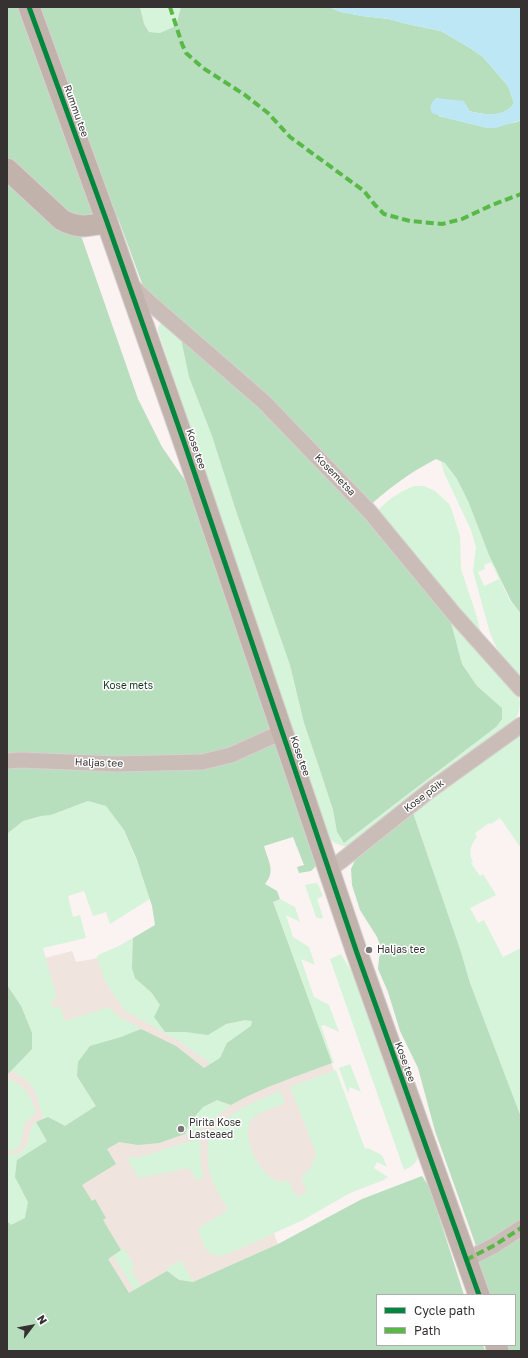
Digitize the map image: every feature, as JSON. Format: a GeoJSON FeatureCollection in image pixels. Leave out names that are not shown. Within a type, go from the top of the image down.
{"type":"FeatureCollection","features":[{"type":"Feature","properties":{"kind":"main road","name":"Rummu tee"},"geometry":{"type":"LineString","coordinates":[[29,7],[107,222]]}},
{"type":"Feature","properties":{"kind":"main road"},"geometry":{"type":"LineString","coordinates":[[7,169],[62,220],[70,225],[78,227],[107,222]]}},
{"type":"Feature","properties":{"kind":"main road","name":"Kose tee"},"geometry":{"type":"LineString","coordinates":[[107,222],[185,445],[328,870],[479,1294]]}},
{"type":"Feature","properties":{"kind":"street","name":"Kosemetsa"},"geometry":{"type":"LineString","coordinates":[[128,282],[155,308],[264,402],[369,511],[454,614],[521,689]]}},
{"type":"Feature","properties":{"kind":"street","name":"Kose põik"},"geometry":{"type":"LineString","coordinates":[[328,870],[429,791],[521,725]]}},
{"type":"Feature","properties":{"kind":"street","name":"Haljas tee"},"geometry":{"type":"LineString","coordinates":[[7,762],[21,760],[117,764],[202,762],[231,755],[282,732]]}},
{"type":"Feature","properties":{"kind":"street"},"geometry":{"type":"LineString","coordinates":[[466,1260],[495,1246],[521,1228]]}},
{"type":"Feature","properties":{"kind":"shaded area","name":"Pirita Kose Lasteaed"},"geometry":{"type":"Polygon","coordinates":[[[271,895],[339,1084],[373,1173],[270,1223],[278,1244],[39,1351],[8,1351],[7,1044],[21,1038],[7,1006],[7,972],[45,958],[72,951],[76,962],[94,959],[156,925],[271,895]]]}},
{"type":"Feature","properties":{"kind":"green space","name":"Kose mets"},"geometry":{"type":"Polygon","coordinates":[[[7,7],[140,7],[144,24],[149,32],[160,33],[176,26],[181,7],[329,7],[341,12],[389,19],[441,31],[483,57],[508,86],[514,103],[510,108],[500,113],[482,114],[469,111],[466,105],[436,98],[439,116],[488,128],[521,120],[521,614],[511,601],[489,555],[468,501],[457,479],[445,463],[436,459],[416,470],[389,489],[364,511],[449,615],[462,664],[477,686],[502,708],[502,719],[496,727],[344,843],[337,832],[333,810],[304,723],[290,665],[237,514],[212,436],[189,377],[177,320],[150,296],[143,286],[118,218],[107,222],[78,227],[138,399],[162,447],[189,486],[316,866],[311,871],[299,873],[297,867],[304,865],[293,837],[264,846],[271,870],[265,884],[277,891],[280,899],[273,902],[332,1063],[268,1087],[231,1105],[217,1100],[203,1107],[189,1123],[185,1134],[159,1143],[138,1145],[119,1142],[107,1149],[116,1164],[82,1185],[92,1201],[95,1199],[106,1218],[103,1220],[121,1250],[108,1259],[129,1293],[167,1271],[179,1280],[193,1282],[278,1244],[362,1199],[422,1176],[430,1188],[464,1294],[376,1294],[376,1346],[483,1346],[485,1351],[7,1351],[7,1221],[11,1225],[25,1218],[28,1202],[15,1177],[17,1160],[47,1141],[36,1122],[48,1117],[65,1126],[96,1106],[77,1076],[78,1062],[90,1046],[121,1037],[141,1029],[176,1046],[204,1068],[220,1058],[227,1043],[251,1026],[252,1021],[245,1020],[226,1024],[208,1035],[186,1032],[165,1032],[154,1017],[160,1005],[152,993],[135,978],[132,968],[133,938],[155,925],[152,906],[137,860],[124,830],[106,806],[88,801],[51,815],[23,821],[7,834],[7,7]]]}},
{"type":"Feature","properties":{"kind":"green space"},"geometry":{"type":"Polygon","coordinates":[[[140,7],[181,7],[176,27],[160,33],[149,32],[144,24],[140,7]]]}},
{"type":"Feature","properties":{"kind":"green space"},"geometry":{"type":"Polygon","coordinates":[[[163,323],[180,334],[189,377],[212,436],[237,514],[290,665],[304,723],[333,810],[337,832],[344,843],[496,727],[502,708],[477,686],[462,664],[449,615],[519,696],[519,711],[513,723],[350,846],[342,846],[331,841],[320,814],[159,334],[158,328],[160,324],[163,323]]]}},
{"type":"Feature","properties":{"kind":"green space"},"geometry":{"type":"Polygon","coordinates":[[[441,461],[445,463],[457,479],[468,501],[489,555],[510,601],[521,614],[521,676],[516,674],[502,660],[490,633],[473,571],[476,547],[471,530],[444,473],[441,461]],[[491,562],[484,565],[485,569],[478,572],[484,586],[499,579],[491,562]]]}},
{"type":"Feature","properties":{"kind":"green space"},"geometry":{"type":"Polygon","coordinates":[[[414,486],[424,486],[435,491],[450,505],[460,536],[461,569],[477,617],[480,630],[479,634],[375,513],[393,497],[414,486]]]}},
{"type":"Feature","properties":{"kind":"green space"},"geometry":{"type":"Polygon","coordinates":[[[521,732],[521,848],[500,818],[491,824],[489,823],[475,833],[477,837],[471,849],[471,859],[473,862],[471,863],[480,876],[483,874],[496,895],[470,908],[478,923],[484,920],[503,957],[521,948],[521,1117],[470,983],[461,952],[412,810],[521,732]]]}},
{"type":"Feature","properties":{"kind":"green space"},"geometry":{"type":"Polygon","coordinates":[[[88,801],[106,806],[124,830],[143,876],[150,899],[110,924],[106,912],[93,916],[84,891],[68,896],[73,917],[80,915],[86,938],[43,948],[57,998],[51,1000],[53,1008],[60,1006],[65,1021],[109,1007],[118,1016],[141,1029],[121,1037],[77,1076],[96,1106],[65,1126],[48,1117],[44,1119],[32,1086],[11,1070],[32,1049],[21,1006],[7,985],[7,834],[23,821],[51,815],[88,801]]]}},
{"type":"Feature","properties":{"kind":"green space"},"geometry":{"type":"Polygon","coordinates":[[[412,810],[461,952],[470,983],[521,1117],[521,1351],[509,1351],[507,1346],[516,1346],[516,1294],[489,1294],[482,1277],[475,1243],[435,1131],[418,1068],[400,1031],[388,992],[378,969],[379,958],[382,950],[377,937],[360,910],[352,885],[351,869],[357,856],[412,810]]]}},
{"type":"Feature","properties":{"kind":"green space"},"geometry":{"type":"Polygon","coordinates":[[[315,883],[318,884],[323,896],[317,899],[323,917],[321,919],[316,917],[305,885],[315,883]]]}},
{"type":"Feature","properties":{"kind":"green space"},"geometry":{"type":"Polygon","coordinates":[[[280,899],[295,907],[300,922],[286,915],[293,937],[309,947],[315,965],[301,959],[314,997],[329,1005],[339,1032],[324,1025],[321,1026],[334,1063],[332,1063],[273,901],[280,899]]]}},
{"type":"Feature","properties":{"kind":"green space"},"geometry":{"type":"Polygon","coordinates":[[[133,938],[132,958],[161,1005],[165,1032],[186,1032],[208,1035],[225,1024],[245,1020],[252,1021],[251,1026],[227,1043],[220,1058],[211,1064],[179,1041],[124,1010],[105,981],[97,957],[98,955],[133,938]]]}},
{"type":"Feature","properties":{"kind":"green space"},"geometry":{"type":"Polygon","coordinates":[[[341,954],[354,976],[419,1156],[417,1161],[409,1168],[404,1170],[330,959],[341,954]]]}},
{"type":"Feature","properties":{"kind":"green space"},"geometry":{"type":"Polygon","coordinates":[[[7,985],[21,1006],[32,1033],[32,1049],[7,1075],[7,985]]]}},
{"type":"Feature","properties":{"kind":"green space"},"geometry":{"type":"Polygon","coordinates":[[[350,1064],[361,1092],[350,1087],[348,1093],[339,1068],[350,1064]]]}},
{"type":"Feature","properties":{"kind":"green space"},"geometry":{"type":"Polygon","coordinates":[[[336,1070],[365,1149],[368,1148],[382,1155],[387,1167],[377,1162],[374,1168],[388,1177],[384,1180],[350,1193],[303,1220],[228,1254],[221,1256],[210,1253],[204,1246],[198,1229],[228,1210],[214,1184],[208,1165],[208,1143],[215,1130],[222,1122],[240,1109],[280,1091],[285,1103],[253,1118],[249,1125],[249,1143],[258,1162],[270,1177],[277,1181],[289,1181],[296,1197],[307,1192],[301,1177],[311,1166],[316,1153],[290,1087],[336,1070]]]}},
{"type":"Feature","properties":{"kind":"green space"},"geometry":{"type":"Polygon","coordinates":[[[7,1078],[18,1084],[26,1091],[32,1100],[36,1112],[25,1124],[19,1147],[12,1151],[7,1150],[7,1078]]]}},
{"type":"Feature","properties":{"kind":"green space"},"geometry":{"type":"Polygon","coordinates":[[[217,1100],[231,1105],[201,1130],[185,1134],[189,1123],[203,1107],[217,1100]]]}},
{"type":"Feature","properties":{"kind":"green space"},"geometry":{"type":"Polygon","coordinates":[[[36,1122],[48,1141],[17,1160],[15,1177],[28,1202],[25,1218],[11,1226],[7,1221],[7,1153],[14,1154],[15,1156],[24,1149],[28,1143],[32,1125],[36,1122]]]}},
{"type":"Feature","properties":{"kind":"green space"},"geometry":{"type":"Polygon","coordinates":[[[200,1138],[203,1178],[197,1181],[189,1168],[139,1178],[126,1158],[144,1156],[200,1138]]]}},
{"type":"Feature","properties":{"kind":"green space"},"geometry":{"type":"Polygon","coordinates":[[[124,1248],[135,1266],[130,1269],[141,1287],[134,1290],[113,1255],[124,1248]]]}},
{"type":"Feature","properties":{"kind":"green space"},"geometry":{"type":"Polygon","coordinates":[[[181,1260],[193,1282],[179,1280],[166,1269],[181,1260]]]}},
{"type":"Feature","properties":{"kind":"water"},"geometry":{"type":"Polygon","coordinates":[[[329,7],[521,7],[521,120],[496,128],[488,128],[432,113],[431,105],[436,98],[464,101],[469,111],[481,114],[500,113],[510,108],[514,103],[508,86],[483,57],[441,31],[389,19],[341,12],[329,7]]]}},
{"type":"Feature","properties":{"kind":"marked path"},"geometry":{"type":"LineString","coordinates":[[170,7],[186,53],[203,68],[245,95],[268,113],[290,137],[364,191],[384,214],[410,221],[442,224],[462,219],[521,194]]}},
{"type":"Feature","properties":{"kind":"marked path"},"geometry":{"type":"LineString","coordinates":[[466,1260],[495,1245],[521,1228]]}},
{"type":"Feature","properties":{"kind":"cycle path"},"geometry":{"type":"LineString","coordinates":[[29,7],[107,222],[185,445],[357,953],[479,1294]]}},
{"type":"Feature","properties":{"kind":"place","name":"Haljas tee"},"geometry":{"type":"Point","coordinates":[369,950]}},
{"type":"Feature","properties":{"kind":"place","name":"Pirita Kose Lasteaed"},"geometry":{"type":"Point","coordinates":[181,1129]}}]}
